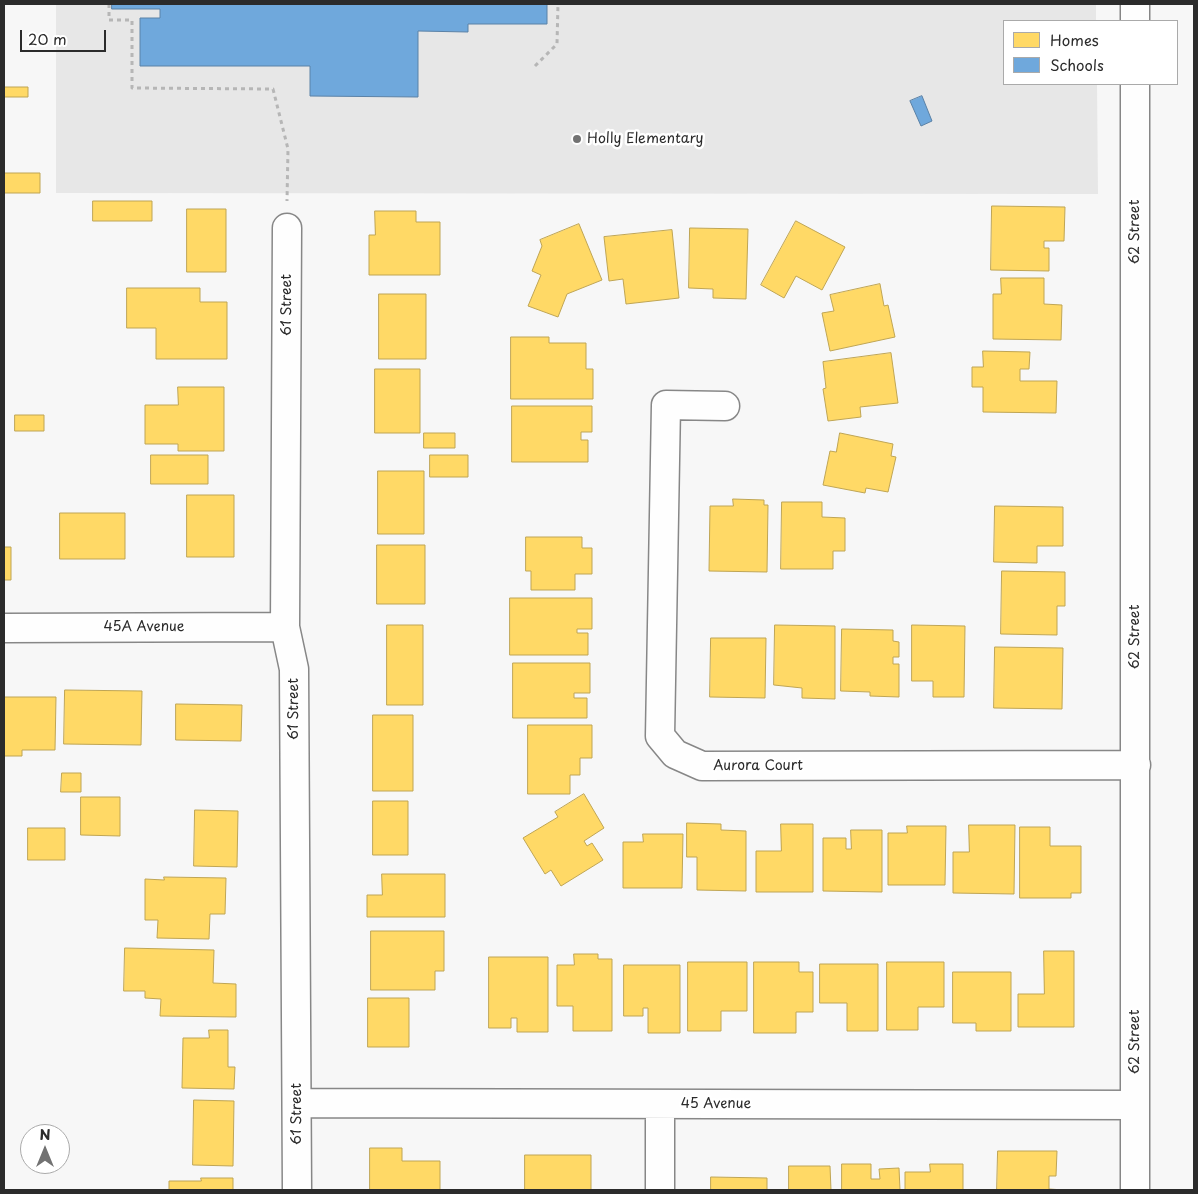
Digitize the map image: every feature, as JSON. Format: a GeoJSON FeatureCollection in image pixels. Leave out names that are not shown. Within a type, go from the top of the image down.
{"type":"FeatureCollection","features":[{"type":"Feature","properties":{"kind":"street"},"geometry":{"type":"LineString","coordinates":[[1135,4],[1135,20]]}},
{"type":"Feature","properties":{"kind":"street","name":"62 Street"},"geometry":{"type":"LineString","coordinates":[[1135,85],[1135,1190]]}},
{"type":"Feature","properties":{"kind":"street","name":"61 Street"},"geometry":{"type":"LineString","coordinates":[[287,228],[285,627],[294,669],[297,1190]]}},
{"type":"Feature","properties":{"kind":"street","name":"Aurora Court"},"geometry":{"type":"LineString","coordinates":[[725,406],[666,406],[660,736],[675,754],[702,766],[1136,765]]}},
{"type":"Feature","properties":{"kind":"street","name":"45A Avenue"},"geometry":{"type":"LineString","coordinates":[[4,628],[285,627]]}},
{"type":"Feature","properties":{"kind":"street","name":"45 Avenue"},"geometry":{"type":"LineString","coordinates":[[297,1103],[1135,1105]]}},
{"type":"Feature","properties":{"kind":"street"},"geometry":{"type":"LineString","coordinates":[[660,1104],[660,1190]]}},
{"type":"Feature","properties":{"kind":"path"},"geometry":{"type":"LineString","coordinates":[[109,4],[109,20],[132,20],[132,88],[273,89],[288,149],[287,228]]}},
{"type":"Feature","properties":{"kind":"path"},"geometry":{"type":"LineString","coordinates":[[535,66],[558,44],[558,4]]}},
{"type":"Feature","properties":{"kind":"shaded area","name":"Holly Elementary"},"geometry":{"type":"Polygon","coordinates":[[[56,4],[1096,4],[1096,20],[1003,20],[1003,85],[1097,85],[1098,194],[56,193],[56,4]]]}},
{"type":"Feature","properties":{"kind":"building: Homes"},"geometry":{"type":"Polygon","coordinates":[[[4,87],[28,87],[28,97],[4,97],[4,87]]]}},
{"type":"Feature","properties":{"kind":"building: Homes"},"geometry":{"type":"Polygon","coordinates":[[[4,173],[40,173],[40,193],[4,193],[4,173]]]}},
{"type":"Feature","properties":{"kind":"building: Homes"},"geometry":{"type":"Polygon","coordinates":[[[93,201],[152,201],[152,221],[93,221],[93,201]]]}},
{"type":"Feature","properties":{"kind":"building: Homes"},"geometry":{"type":"Polygon","coordinates":[[[992,206],[1065,207],[1064,241],[1044,241],[1044,248],[1049,248],[1049,271],[991,270],[992,206]]]}},
{"type":"Feature","properties":{"kind":"building: Homes"},"geometry":{"type":"Polygon","coordinates":[[[187,209],[226,209],[226,272],[187,272],[187,209]]]}},
{"type":"Feature","properties":{"kind":"building: Homes"},"geometry":{"type":"Polygon","coordinates":[[[375,211],[416,211],[416,222],[440,222],[440,275],[369,275],[369,235],[375,235],[375,211]]]}},
{"type":"Feature","properties":{"kind":"building: Homes"},"geometry":{"type":"Polygon","coordinates":[[[796,221],[845,247],[822,290],[796,276],[784,298],[761,285],[796,221]]]}},
{"type":"Feature","properties":{"kind":"building: Homes"},"geometry":{"type":"Polygon","coordinates":[[[579,224],[602,280],[567,294],[558,317],[528,306],[541,275],[532,271],[542,246],[540,240],[579,224]]]}},
{"type":"Feature","properties":{"kind":"building: Homes"},"geometry":{"type":"Polygon","coordinates":[[[690,228],[748,229],[746,299],[713,298],[713,289],[689,288],[690,228]]]}},
{"type":"Feature","properties":{"kind":"building: Homes"},"geometry":{"type":"Polygon","coordinates":[[[672,230],[679,298],[626,304],[623,279],[609,281],[604,237],[672,230]]]}},
{"type":"Feature","properties":{"kind":"building: Homes"},"geometry":{"type":"Polygon","coordinates":[[[1001,278],[1044,278],[1044,304],[1062,305],[1061,340],[993,339],[993,294],[1001,294],[1001,278]]]}},
{"type":"Feature","properties":{"kind":"building: Homes"},"geometry":{"type":"Polygon","coordinates":[[[880,284],[884,306],[888,305],[895,337],[830,351],[822,313],[834,311],[830,295],[880,284]]]}},
{"type":"Feature","properties":{"kind":"building: Homes"},"geometry":{"type":"Polygon","coordinates":[[[127,288],[200,288],[200,302],[227,302],[227,359],[156,359],[156,328],[127,328],[127,288]]]}},
{"type":"Feature","properties":{"kind":"building: Homes"},"geometry":{"type":"Polygon","coordinates":[[[379,294],[426,294],[426,359],[379,359],[379,294]]]}},
{"type":"Feature","properties":{"kind":"building: Homes"},"geometry":{"type":"Polygon","coordinates":[[[511,337],[549,337],[549,343],[586,343],[586,369],[593,369],[593,399],[511,399],[511,337]]]}},
{"type":"Feature","properties":{"kind":"building: Homes"},"geometry":{"type":"Polygon","coordinates":[[[983,351],[1030,352],[1029,369],[1020,369],[1020,381],[1057,381],[1056,413],[983,412],[983,387],[972,387],[972,367],[983,367],[983,351]]]}},
{"type":"Feature","properties":{"kind":"building: Homes"},"geometry":{"type":"Polygon","coordinates":[[[891,353],[898,403],[860,407],[861,417],[828,421],[823,389],[826,388],[823,362],[891,353]]]}},
{"type":"Feature","properties":{"kind":"building: Homes"},"geometry":{"type":"Polygon","coordinates":[[[375,369],[420,369],[420,433],[375,433],[375,369]]]}},
{"type":"Feature","properties":{"kind":"building: Homes"},"geometry":{"type":"Polygon","coordinates":[[[178,387],[224,387],[224,451],[178,451],[178,444],[145,444],[145,405],[178,405],[178,387]]]}},
{"type":"Feature","properties":{"kind":"building: Homes"},"geometry":{"type":"Polygon","coordinates":[[[512,406],[592,406],[592,432],[581,432],[581,440],[588,440],[588,462],[512,462],[512,406]]]}},
{"type":"Feature","properties":{"kind":"building: Homes"},"geometry":{"type":"Polygon","coordinates":[[[15,415],[44,415],[44,431],[15,431],[15,415]]]}},
{"type":"Feature","properties":{"kind":"building: Homes"},"geometry":{"type":"Polygon","coordinates":[[[424,433],[455,433],[455,448],[424,448],[424,433]]]}},
{"type":"Feature","properties":{"kind":"building: Homes"},"geometry":{"type":"Polygon","coordinates":[[[840,433],[893,444],[891,456],[896,457],[888,492],[866,488],[865,493],[823,485],[830,451],[836,452],[840,433]]]}},
{"type":"Feature","properties":{"kind":"building: Homes"},"geometry":{"type":"Polygon","coordinates":[[[151,455],[208,455],[208,484],[151,484],[151,455]]]}},
{"type":"Feature","properties":{"kind":"building: Homes"},"geometry":{"type":"Polygon","coordinates":[[[430,455],[468,455],[468,477],[430,477],[430,455]]]}},
{"type":"Feature","properties":{"kind":"building: Homes"},"geometry":{"type":"Polygon","coordinates":[[[378,471],[424,471],[424,534],[378,534],[378,471]]]}},
{"type":"Feature","properties":{"kind":"building: Homes"},"geometry":{"type":"Polygon","coordinates":[[[187,495],[234,495],[234,557],[187,557],[187,495]]]}},
{"type":"Feature","properties":{"kind":"building: Homes"},"geometry":{"type":"Polygon","coordinates":[[[733,499],[764,500],[764,505],[768,505],[767,572],[709,571],[710,506],[733,506],[733,499]]]}},
{"type":"Feature","properties":{"kind":"building: Homes"},"geometry":{"type":"Polygon","coordinates":[[[782,502],[822,502],[822,517],[845,518],[845,551],[833,551],[833,569],[781,569],[782,502]]]}},
{"type":"Feature","properties":{"kind":"building: Homes"},"geometry":{"type":"Polygon","coordinates":[[[995,506],[1063,507],[1063,546],[1037,546],[1037,563],[994,562],[995,506]]]}},
{"type":"Feature","properties":{"kind":"building: Homes"},"geometry":{"type":"Polygon","coordinates":[[[60,513],[125,513],[125,559],[60,559],[60,513]]]}},
{"type":"Feature","properties":{"kind":"building: Homes"},"geometry":{"type":"Polygon","coordinates":[[[526,537],[582,537],[582,548],[592,548],[592,574],[575,574],[575,590],[531,590],[531,571],[526,571],[526,537]]]}},
{"type":"Feature","properties":{"kind":"building: Homes"},"geometry":{"type":"Polygon","coordinates":[[[377,545],[425,545],[425,604],[377,604],[377,545]]]}},
{"type":"Feature","properties":{"kind":"building: Homes"},"geometry":{"type":"Polygon","coordinates":[[[4,547],[11,547],[11,580],[4,580],[4,547]]]}},
{"type":"Feature","properties":{"kind":"building: Homes"},"geometry":{"type":"Polygon","coordinates":[[[1002,571],[1065,572],[1065,606],[1057,606],[1057,635],[1001,634],[1002,571]]]}},
{"type":"Feature","properties":{"kind":"building: Homes"},"geometry":{"type":"Polygon","coordinates":[[[510,598],[592,598],[592,629],[577,629],[577,633],[588,633],[588,655],[510,655],[510,598]]]}},
{"type":"Feature","properties":{"kind":"building: Homes"},"geometry":{"type":"Polygon","coordinates":[[[387,625],[423,625],[423,705],[387,705],[387,625]]]}},
{"type":"Feature","properties":{"kind":"building: Homes"},"geometry":{"type":"Polygon","coordinates":[[[775,625],[835,626],[835,699],[802,698],[802,688],[774,685],[775,625]]]}},
{"type":"Feature","properties":{"kind":"building: Homes"},"geometry":{"type":"Polygon","coordinates":[[[912,625],[965,626],[964,697],[933,697],[933,681],[912,681],[912,625]]]}},
{"type":"Feature","properties":{"kind":"building: Homes"},"geometry":{"type":"Polygon","coordinates":[[[842,629],[893,630],[893,641],[899,642],[899,657],[893,657],[893,664],[899,664],[899,697],[870,696],[870,692],[841,691],[842,629]]]}},
{"type":"Feature","properties":{"kind":"building: Homes"},"geometry":{"type":"Polygon","coordinates":[[[711,638],[766,638],[765,698],[710,697],[711,638]]]}},
{"type":"Feature","properties":{"kind":"building: Homes"},"geometry":{"type":"Polygon","coordinates":[[[995,647],[1063,648],[1062,709],[994,708],[995,647]]]}},
{"type":"Feature","properties":{"kind":"building: Homes"},"geometry":{"type":"Polygon","coordinates":[[[513,663],[590,663],[590,693],[574,693],[574,698],[587,698],[587,718],[513,718],[513,663]]]}},
{"type":"Feature","properties":{"kind":"building: Homes"},"geometry":{"type":"Polygon","coordinates":[[[65,690],[142,691],[141,745],[64,744],[65,690]]]}},
{"type":"Feature","properties":{"kind":"building: Homes"},"geometry":{"type":"Polygon","coordinates":[[[4,697],[56,697],[55,750],[22,750],[22,756],[4,756],[4,697]]]}},
{"type":"Feature","properties":{"kind":"building: Homes"},"geometry":{"type":"Polygon","coordinates":[[[176,704],[242,705],[241,741],[176,740],[176,704]]]}},
{"type":"Feature","properties":{"kind":"building: Homes"},"geometry":{"type":"Polygon","coordinates":[[[373,715],[413,715],[413,791],[373,791],[373,715]]]}},
{"type":"Feature","properties":{"kind":"building: Homes"},"geometry":{"type":"Polygon","coordinates":[[[528,725],[592,725],[592,758],[580,758],[580,775],[570,775],[570,794],[528,794],[528,725]]]}},
{"type":"Feature","properties":{"kind":"building: Homes"},"geometry":{"type":"Polygon","coordinates":[[[62,773],[81,773],[81,792],[61,792],[62,773]]]}},
{"type":"Feature","properties":{"kind":"building: Homes"},"geometry":{"type":"Polygon","coordinates":[[[584,794],[604,828],[584,841],[587,846],[592,843],[603,860],[561,886],[551,870],[545,874],[523,838],[558,817],[555,812],[584,794]]]}},
{"type":"Feature","properties":{"kind":"building: Homes"},"geometry":{"type":"Polygon","coordinates":[[[81,797],[120,797],[120,836],[81,835],[81,797]]]}},
{"type":"Feature","properties":{"kind":"building: Homes"},"geometry":{"type":"Polygon","coordinates":[[[373,801],[408,801],[408,855],[373,855],[373,801]]]}},
{"type":"Feature","properties":{"kind":"building: Homes"},"geometry":{"type":"Polygon","coordinates":[[[195,810],[238,811],[237,867],[194,866],[195,810]]]}},
{"type":"Feature","properties":{"kind":"building: Homes"},"geometry":{"type":"Polygon","coordinates":[[[687,823],[721,824],[721,830],[746,831],[746,891],[697,890],[697,857],[687,857],[687,823]]]}},
{"type":"Feature","properties":{"kind":"building: Homes"},"geometry":{"type":"Polygon","coordinates":[[[781,824],[813,824],[813,892],[756,892],[756,851],[781,851],[781,824]]]}},
{"type":"Feature","properties":{"kind":"building: Homes"},"geometry":{"type":"Polygon","coordinates":[[[969,825],[1015,825],[1014,894],[953,893],[953,852],[969,852],[969,825]]]}},
{"type":"Feature","properties":{"kind":"building: Homes"},"geometry":{"type":"Polygon","coordinates":[[[907,826],[946,826],[945,885],[888,885],[888,833],[907,833],[907,826]]]}},
{"type":"Feature","properties":{"kind":"building: Homes"},"geometry":{"type":"Polygon","coordinates":[[[1020,827],[1050,827],[1050,846],[1081,846],[1081,893],[1071,893],[1071,898],[1020,898],[1020,827]]]}},
{"type":"Feature","properties":{"kind":"building: Homes"},"geometry":{"type":"Polygon","coordinates":[[[28,828],[65,828],[65,860],[28,860],[28,828]]]}},
{"type":"Feature","properties":{"kind":"building: Homes"},"geometry":{"type":"Polygon","coordinates":[[[851,830],[882,830],[882,892],[823,891],[823,838],[846,838],[846,849],[851,849],[851,830]]]}},
{"type":"Feature","properties":{"kind":"building: Homes"},"geometry":{"type":"Polygon","coordinates":[[[643,834],[683,834],[682,888],[623,888],[623,842],[643,842],[643,834]]]}},
{"type":"Feature","properties":{"kind":"building: Homes"},"geometry":{"type":"Polygon","coordinates":[[[382,874],[445,874],[445,917],[367,917],[367,895],[382,895],[382,874]]]}},
{"type":"Feature","properties":{"kind":"building: Homes"},"geometry":{"type":"Polygon","coordinates":[[[164,877],[226,878],[225,914],[210,914],[209,939],[157,938],[158,920],[145,920],[145,879],[164,880],[164,877]]]}},
{"type":"Feature","properties":{"kind":"building: Homes"},"geometry":{"type":"Polygon","coordinates":[[[371,931],[444,931],[444,971],[435,971],[435,990],[371,990],[371,931]]]}},
{"type":"Feature","properties":{"kind":"building: Homes"},"geometry":{"type":"Polygon","coordinates":[[[125,948],[214,950],[213,983],[236,984],[236,1017],[160,1016],[161,999],[145,998],[145,991],[124,991],[125,948]]]}},
{"type":"Feature","properties":{"kind":"building: Homes"},"geometry":{"type":"Polygon","coordinates":[[[1044,951],[1074,951],[1074,1027],[1018,1027],[1018,994],[1044,994],[1044,951]]]}},
{"type":"Feature","properties":{"kind":"building: Homes"},"geometry":{"type":"Polygon","coordinates":[[[574,954],[598,954],[598,959],[612,959],[612,1031],[573,1031],[573,1006],[557,1006],[557,965],[574,965],[574,954]]]}},
{"type":"Feature","properties":{"kind":"building: Homes"},"geometry":{"type":"Polygon","coordinates":[[[489,957],[548,957],[548,1032],[517,1032],[517,1018],[511,1018],[511,1028],[489,1028],[489,957]]]}},
{"type":"Feature","properties":{"kind":"building: Homes"},"geometry":{"type":"Polygon","coordinates":[[[688,962],[747,962],[747,1011],[721,1011],[721,1031],[688,1031],[688,962]]]}},
{"type":"Feature","properties":{"kind":"building: Homes"},"geometry":{"type":"Polygon","coordinates":[[[754,962],[799,962],[799,972],[813,972],[813,1012],[796,1012],[796,1033],[754,1033],[754,962]]]}},
{"type":"Feature","properties":{"kind":"building: Homes"},"geometry":{"type":"Polygon","coordinates":[[[887,962],[944,962],[944,1007],[918,1007],[918,1030],[887,1030],[887,962]]]}},
{"type":"Feature","properties":{"kind":"building: Homes"},"geometry":{"type":"Polygon","coordinates":[[[820,964],[878,964],[878,1031],[847,1031],[847,1003],[820,1003],[820,964]]]}},
{"type":"Feature","properties":{"kind":"building: Homes"},"geometry":{"type":"Polygon","coordinates":[[[624,965],[680,965],[680,1033],[648,1033],[648,1008],[643,1008],[643,1016],[624,1016],[624,965]]]}},
{"type":"Feature","properties":{"kind":"building: Homes"},"geometry":{"type":"Polygon","coordinates":[[[953,972],[1011,972],[1011,1031],[976,1031],[976,1023],[953,1023],[953,972]]]}},
{"type":"Feature","properties":{"kind":"building: Homes"},"geometry":{"type":"Polygon","coordinates":[[[368,998],[409,998],[409,1047],[368,1047],[368,998]]]}},
{"type":"Feature","properties":{"kind":"building: Homes"},"geometry":{"type":"Polygon","coordinates":[[[209,1030],[228,1030],[228,1067],[235,1067],[234,1089],[182,1088],[183,1038],[209,1038],[209,1030]]]}},
{"type":"Feature","properties":{"kind":"building: Homes"},"geometry":{"type":"Polygon","coordinates":[[[194,1100],[234,1101],[233,1166],[193,1165],[194,1100]]]}},
{"type":"Feature","properties":{"kind":"building: Homes"},"geometry":{"type":"Polygon","coordinates":[[[370,1148],[402,1148],[402,1161],[440,1161],[440,1190],[370,1190],[370,1148]]]}},
{"type":"Feature","properties":{"kind":"building: Homes"},"geometry":{"type":"Polygon","coordinates":[[[998,1151],[1057,1151],[1056,1176],[1049,1176],[1049,1189],[1064,1190],[997,1190],[998,1151]]]}},
{"type":"Feature","properties":{"kind":"building: Homes"},"geometry":{"type":"Polygon","coordinates":[[[525,1155],[591,1155],[591,1190],[525,1190],[525,1155]]]}},
{"type":"Feature","properties":{"kind":"building: Homes"},"geometry":{"type":"Polygon","coordinates":[[[842,1164],[871,1164],[871,1179],[880,1179],[879,1169],[899,1168],[900,1190],[842,1190],[842,1164]]]}},
{"type":"Feature","properties":{"kind":"building: Homes"},"geometry":{"type":"Polygon","coordinates":[[[930,1164],[963,1164],[963,1190],[905,1190],[905,1172],[930,1172],[930,1164]]]}},
{"type":"Feature","properties":{"kind":"building: Homes"},"geometry":{"type":"Polygon","coordinates":[[[789,1166],[830,1166],[831,1190],[789,1190],[789,1166]]]}},
{"type":"Feature","properties":{"kind":"building: Homes"},"geometry":{"type":"Polygon","coordinates":[[[711,1177],[767,1178],[767,1190],[711,1190],[711,1177]]]}},
{"type":"Feature","properties":{"kind":"building: Homes"},"geometry":{"type":"Polygon","coordinates":[[[201,1178],[233,1178],[233,1190],[169,1190],[169,1181],[201,1181],[201,1178]]]}},
{"type":"Feature","properties":{"kind":"building: Schools"},"geometry":{"type":"Polygon","coordinates":[[[112,4],[547,4],[547,24],[468,24],[468,32],[418,31],[418,97],[310,96],[310,66],[140,66],[140,18],[160,18],[160,9],[112,9],[112,4]]]}},
{"type":"Feature","properties":{"kind":"building: Schools"},"geometry":{"type":"Polygon","coordinates":[[[922,96],[932,121],[921,126],[910,101],[922,96]]]}},
{"type":"Feature","properties":{"kind":"place","name":"Holly Elementary"},"geometry":{"type":"Point","coordinates":[577,139]}}]}
